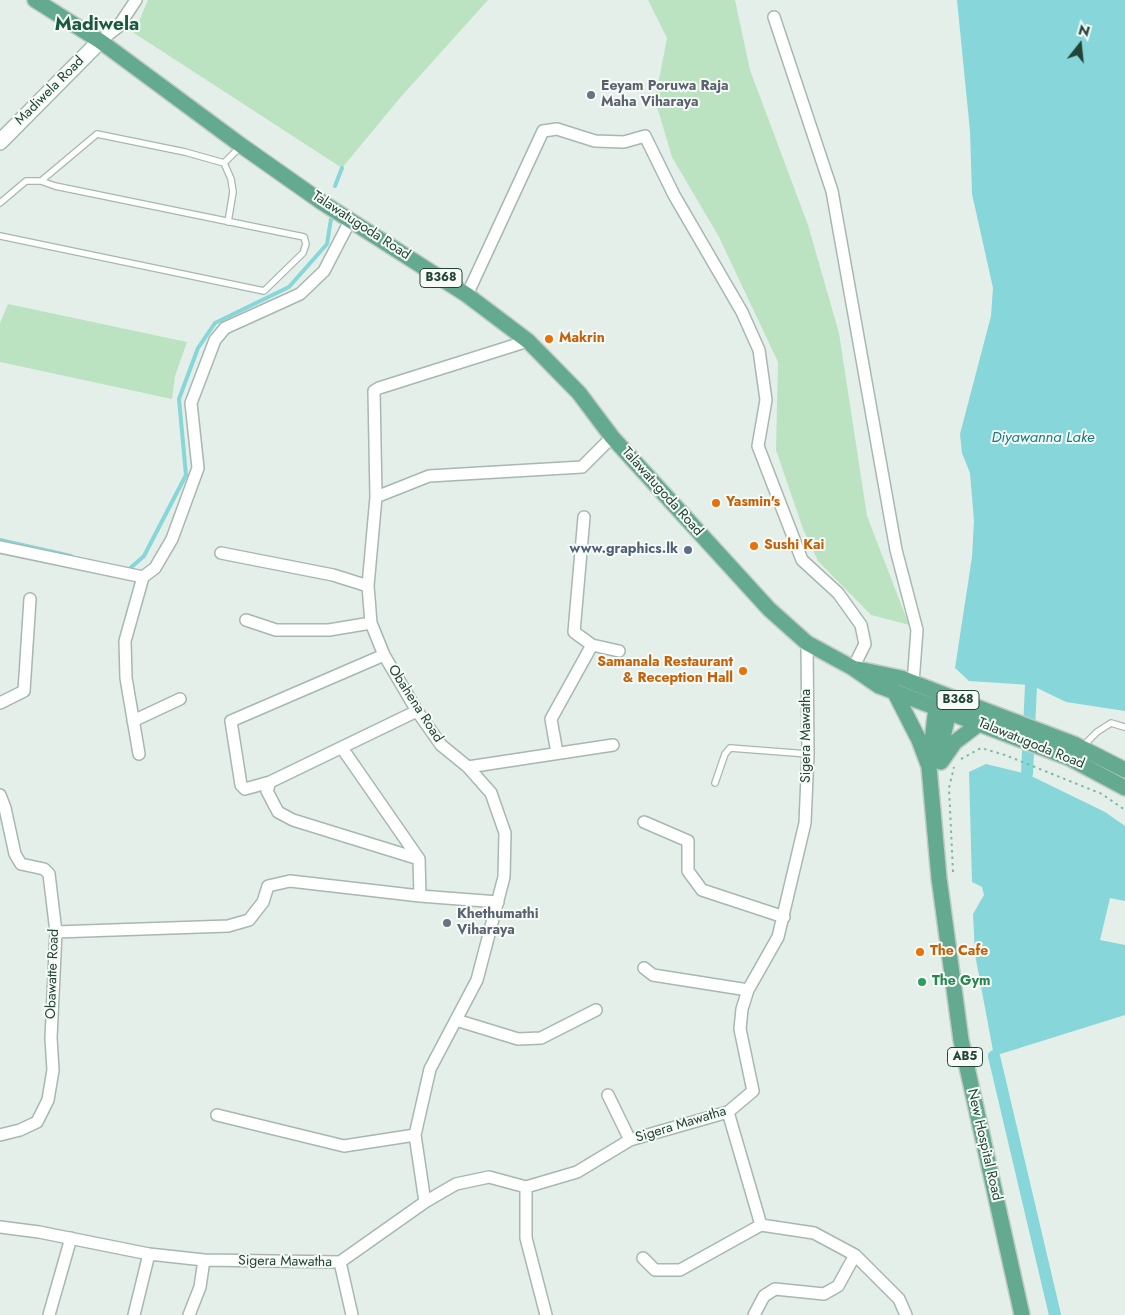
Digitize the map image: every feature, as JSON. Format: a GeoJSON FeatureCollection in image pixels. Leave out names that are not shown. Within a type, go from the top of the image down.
{"type":"FeatureCollection","features":[{"type":"Feature","properties":{"kind":"main road","name":"Talawatugoda Road"},"geometry":{"type":"LineString","coordinates":[[34,0],[100,41],[242,146],[350,221],[467,295],[528,341],[579,393],[612,437],[769,609],[807,643],[853,668],[879,686],[894,692],[944,702],[1125,770]]}},
{"type":"Feature","properties":{"kind":"main road","name":"Madiwela Road"},"geometry":{"type":"LineString","coordinates":[[0,142],[100,41]]}},
{"type":"Feature","properties":{"kind":"main road","name":"Talawatugoda Road"},"geometry":{"type":"LineString","coordinates":[[853,668],[913,683],[980,723],[1011,727]]}},
{"type":"Feature","properties":{"kind":"main road"},"geometry":{"type":"LineString","coordinates":[[894,692],[933,768]]}},
{"type":"Feature","properties":{"kind":"main road","name":"New Hospital Road"},"geometry":{"type":"LineString","coordinates":[[944,702],[933,768],[932,796],[939,878],[961,1040],[1022,1315]]}},
{"type":"Feature","properties":{"kind":"main road","name":"AB5"},"geometry":{"type":"LineString","coordinates":[[933,768],[954,742],[980,723]]}},
{"type":"Feature","properties":{"kind":"main road","name":"Talawatugoda Road"},"geometry":{"type":"LineString","coordinates":[[1075,750],[1125,788]]}},
{"type":"Feature","properties":{"kind":"street"},"geometry":{"type":"LineString","coordinates":[[100,41],[118,27],[136,0]]}},
{"type":"Feature","properties":{"kind":"street"},"geometry":{"type":"LineString","coordinates":[[774,17],[832,191],[896,550],[917,630],[913,683]]}},
{"type":"Feature","properties":{"kind":"street"},"geometry":{"type":"LineString","coordinates":[[467,295],[543,131],[557,129],[595,141],[624,142],[644,136],[674,195],[742,312],[759,350],[766,400],[758,446],[802,560],[838,593],[861,625],[865,644],[853,668]]}},
{"type":"Feature","properties":{"kind":"street"},"geometry":{"type":"LineString","coordinates":[[138,754],[126,678],[125,641],[143,577],[155,568],[172,539],[198,468],[191,403],[215,340],[225,328],[300,294],[324,271],[350,221]]}},
{"type":"Feature","properties":{"kind":"street","name":"Obahena Road"},"geometry":{"type":"LineString","coordinates":[[425,1202],[415,1135],[430,1069],[477,980],[504,877],[504,833],[491,793],[468,767],[441,745],[417,712],[384,655],[371,623],[368,586],[376,497],[374,391],[528,341]]}},
{"type":"Feature","properties":{"kind":"street"},"geometry":{"type":"LineString","coordinates":[[376,497],[429,476],[582,467],[612,437]]}},
{"type":"Feature","properties":{"kind":"street"},"geometry":{"type":"LineString","coordinates":[[584,517],[574,632],[592,645],[619,651]]}},
{"type":"Feature","properties":{"kind":"street"},"geometry":{"type":"LineString","coordinates":[[0,547],[143,577]]}},
{"type":"Feature","properties":{"kind":"street"},"geometry":{"type":"LineString","coordinates":[[221,553],[333,575],[368,586]]}},
{"type":"Feature","properties":{"kind":"street"},"geometry":{"type":"LineString","coordinates":[[0,703],[24,691],[30,599]]}},
{"type":"Feature","properties":{"kind":"street"},"geometry":{"type":"LineString","coordinates":[[246,620],[276,630],[329,630],[371,623]]}},
{"type":"Feature","properties":{"kind":"street","name":"Sigera Mawatha"},"geometry":{"type":"LineString","coordinates":[[0,1227],[71,1238],[149,1254],[204,1260],[340,1262],[425,1202],[456,1184],[490,1177],[526,1187],[577,1172],[630,1140],[728,1112],[753,1091],[740,1029],[742,1009],[748,990],[778,937],[805,823],[808,754],[807,643]]}},
{"type":"Feature","properties":{"kind":"street"},"geometry":{"type":"LineString","coordinates":[[558,753],[551,719],[592,645]]}},
{"type":"Feature","properties":{"kind":"street"},"geometry":{"type":"LineString","coordinates":[[384,655],[231,720],[241,785],[245,789],[270,782],[417,712]]}},
{"type":"Feature","properties":{"kind":"street"},"geometry":{"type":"LineString","coordinates":[[133,721],[180,698]]}},
{"type":"Feature","properties":{"kind":"street"},"geometry":{"type":"LineString","coordinates":[[468,767],[613,745]]}},
{"type":"Feature","properties":{"kind":"street"},"geometry":{"type":"LineString","coordinates":[[342,748],[419,859],[420,896]]}},
{"type":"Feature","properties":{"kind":"street"},"geometry":{"type":"LineString","coordinates":[[270,782],[267,791],[278,812],[293,820],[419,859]]}},
{"type":"Feature","properties":{"kind":"street"},"geometry":{"type":"LineString","coordinates":[[0,795],[2,809]]}},
{"type":"Feature","properties":{"kind":"street","name":"Obawatte Road"},"geometry":{"type":"LineString","coordinates":[[0,1135],[20,1130],[37,1122],[48,1100],[54,1070],[51,1038],[56,932],[49,874],[44,868],[21,864],[15,854],[2,809]]}},
{"type":"Feature","properties":{"kind":"street"},"geometry":{"type":"LineString","coordinates":[[644,822],[688,840],[688,871],[702,890],[784,917]]}},
{"type":"Feature","properties":{"kind":"street"},"geometry":{"type":"LineString","coordinates":[[56,932],[228,926],[249,920],[263,902],[268,886],[290,881],[420,896],[498,902]]}},
{"type":"Feature","properties":{"kind":"street"},"geometry":{"type":"LineString","coordinates":[[644,968],[654,975],[748,990]]}},
{"type":"Feature","properties":{"kind":"street"},"geometry":{"type":"LineString","coordinates":[[456,1020],[518,1039],[541,1038],[596,1010]]}},
{"type":"Feature","properties":{"kind":"street"},"geometry":{"type":"LineString","coordinates":[[608,1095],[630,1140]]}},
{"type":"Feature","properties":{"kind":"street"},"geometry":{"type":"LineString","coordinates":[[728,1112],[762,1225]]}},
{"type":"Feature","properties":{"kind":"street"},"geometry":{"type":"LineString","coordinates":[[216,1115],[344,1146],[415,1135]]}},
{"type":"Feature","properties":{"kind":"street"},"geometry":{"type":"LineString","coordinates":[[526,1187],[526,1238],[546,1315]]}},
{"type":"Feature","properties":{"kind":"street"},"geometry":{"type":"LineString","coordinates":[[643,1258],[655,1270],[680,1270],[762,1225],[814,1233],[854,1255],[899,1300],[906,1315]]}},
{"type":"Feature","properties":{"kind":"street"},"geometry":{"type":"LineString","coordinates":[[49,1315],[71,1238]]}},
{"type":"Feature","properties":{"kind":"street"},"geometry":{"type":"LineString","coordinates":[[134,1315],[149,1254]]}},
{"type":"Feature","properties":{"kind":"street"},"geometry":{"type":"LineString","coordinates":[[754,1315],[764,1296],[775,1288],[824,1294],[838,1286],[854,1255]]}},
{"type":"Feature","properties":{"kind":"street"},"geometry":{"type":"LineString","coordinates":[[189,1315],[200,1287],[204,1260]]}},
{"type":"Feature","properties":{"kind":"street"},"geometry":{"type":"LineString","coordinates":[[340,1262],[352,1315]]}},
{"type":"Feature","properties":{"kind":"lane"},"geometry":{"type":"LineString","coordinates":[[41,180],[97,134],[185,152],[224,163],[231,178],[232,192],[228,222]]}},
{"type":"Feature","properties":{"kind":"lane"},"geometry":{"type":"LineString","coordinates":[[224,163],[242,146]]}},
{"type":"Feature","properties":{"kind":"lane"},"geometry":{"type":"LineString","coordinates":[[0,203],[26,181],[41,180],[55,186],[304,237],[306,244],[303,253],[264,291],[0,236]]}},
{"type":"Feature","properties":{"kind":"lane"},"geometry":{"type":"LineString","coordinates":[[1075,750],[1111,723],[1124,727]]}},
{"type":"Feature","properties":{"kind":"lane"},"geometry":{"type":"LineString","coordinates":[[715,783],[725,754],[730,748],[808,754]]}},
{"type":"Feature","properties":{"kind":"path"},"geometry":{"type":"LineString","coordinates":[[953,873],[949,788],[956,762],[981,748],[1005,755],[1102,794],[1125,810]]}},
{"type":"Feature","properties":{"kind":"green space"},"geometry":{"type":"Polygon","coordinates":[[[148,0],[488,0],[399,99],[342,168],[134,33],[148,0]]]}},
{"type":"Feature","properties":{"kind":"green space"},"geometry":{"type":"Polygon","coordinates":[[[648,0],[735,0],[750,70],[808,225],[839,333],[867,516],[909,625],[871,615],[818,561],[803,529],[776,450],[778,362],[719,237],[672,157],[655,100],[667,38],[648,0]]]}},
{"type":"Feature","properties":{"kind":"green space"},"geometry":{"type":"Polygon","coordinates":[[[8,304],[187,342],[175,376],[172,399],[0,362],[0,323],[8,304]]]}},
{"type":"Feature","properties":{"kind":"water","name":"Diyawanna Lake"},"geometry":{"type":"Polygon","coordinates":[[[957,0],[1125,0],[1125,711],[1066,702],[1031,685],[969,681],[955,668],[972,557],[974,521],[970,473],[962,453],[960,434],[991,316],[993,288],[972,194],[970,131],[957,0]]]}},
{"type":"Feature","properties":{"kind":"water"},"geometry":{"type":"Polygon","coordinates":[[[986,764],[1027,774],[1105,812],[1125,826],[1125,901],[1110,898],[1100,940],[1125,945],[1125,1015],[994,1056],[975,954],[973,914],[984,895],[982,887],[972,882],[969,772],[986,764]]]}},
{"type":"Feature","properties":{"kind":"waterway"},"geometry":{"type":"LineString","coordinates":[[335,186],[342,168]]}},
{"type":"Feature","properties":{"kind":"waterway"},"geometry":{"type":"LineString","coordinates":[[126,569],[128,570],[144,556],[186,475],[179,399],[198,348],[215,323],[289,287],[327,244],[331,219]]}},
{"type":"Feature","properties":{"kind":"waterway"},"geometry":{"type":"LineString","coordinates":[[0,540],[71,556]]}},
{"type":"Feature","properties":{"kind":"waterway"},"geometry":{"type":"LineString","coordinates":[[1027,774],[1031,685]]}},
{"type":"Feature","properties":{"kind":"waterway"},"geometry":{"type":"LineString","coordinates":[[994,1056],[1055,1315]]}},
{"type":"Feature","properties":{"kind":"place","name":"Eeyam Poruwa Raja Maha Viharaya"},"geometry":{"type":"Point","coordinates":[591,95]}},
{"type":"Feature","properties":{"kind":"place","name":"Makrin"},"geometry":{"type":"Point","coordinates":[549,339]}},
{"type":"Feature","properties":{"kind":"place","name":"Yasmin's"},"geometry":{"type":"Point","coordinates":[716,503]}},
{"type":"Feature","properties":{"kind":"place","name":"Sushi Kai"},"geometry":{"type":"Point","coordinates":[754,546]}},
{"type":"Feature","properties":{"kind":"place","name":"www.graphics.lk"},"geometry":{"type":"Point","coordinates":[688,550]}},
{"type":"Feature","properties":{"kind":"place","name":"Samanala Restaurant & Reception Hall"},"geometry":{"type":"Point","coordinates":[743,671]}},
{"type":"Feature","properties":{"kind":"place","name":"Khethumathi Viharaya"},"geometry":{"type":"Point","coordinates":[447,923]}},
{"type":"Feature","properties":{"kind":"place","name":"The Cafe"},"geometry":{"type":"Point","coordinates":[920,952]}},
{"type":"Feature","properties":{"kind":"place","name":"The Gym"},"geometry":{"type":"Point","coordinates":[922,982]}},
{"type":"Feature","properties":{"kind":"district","name":"Madiwela"},"geometry":{"type":"Point","coordinates":[97,25]}}]}
